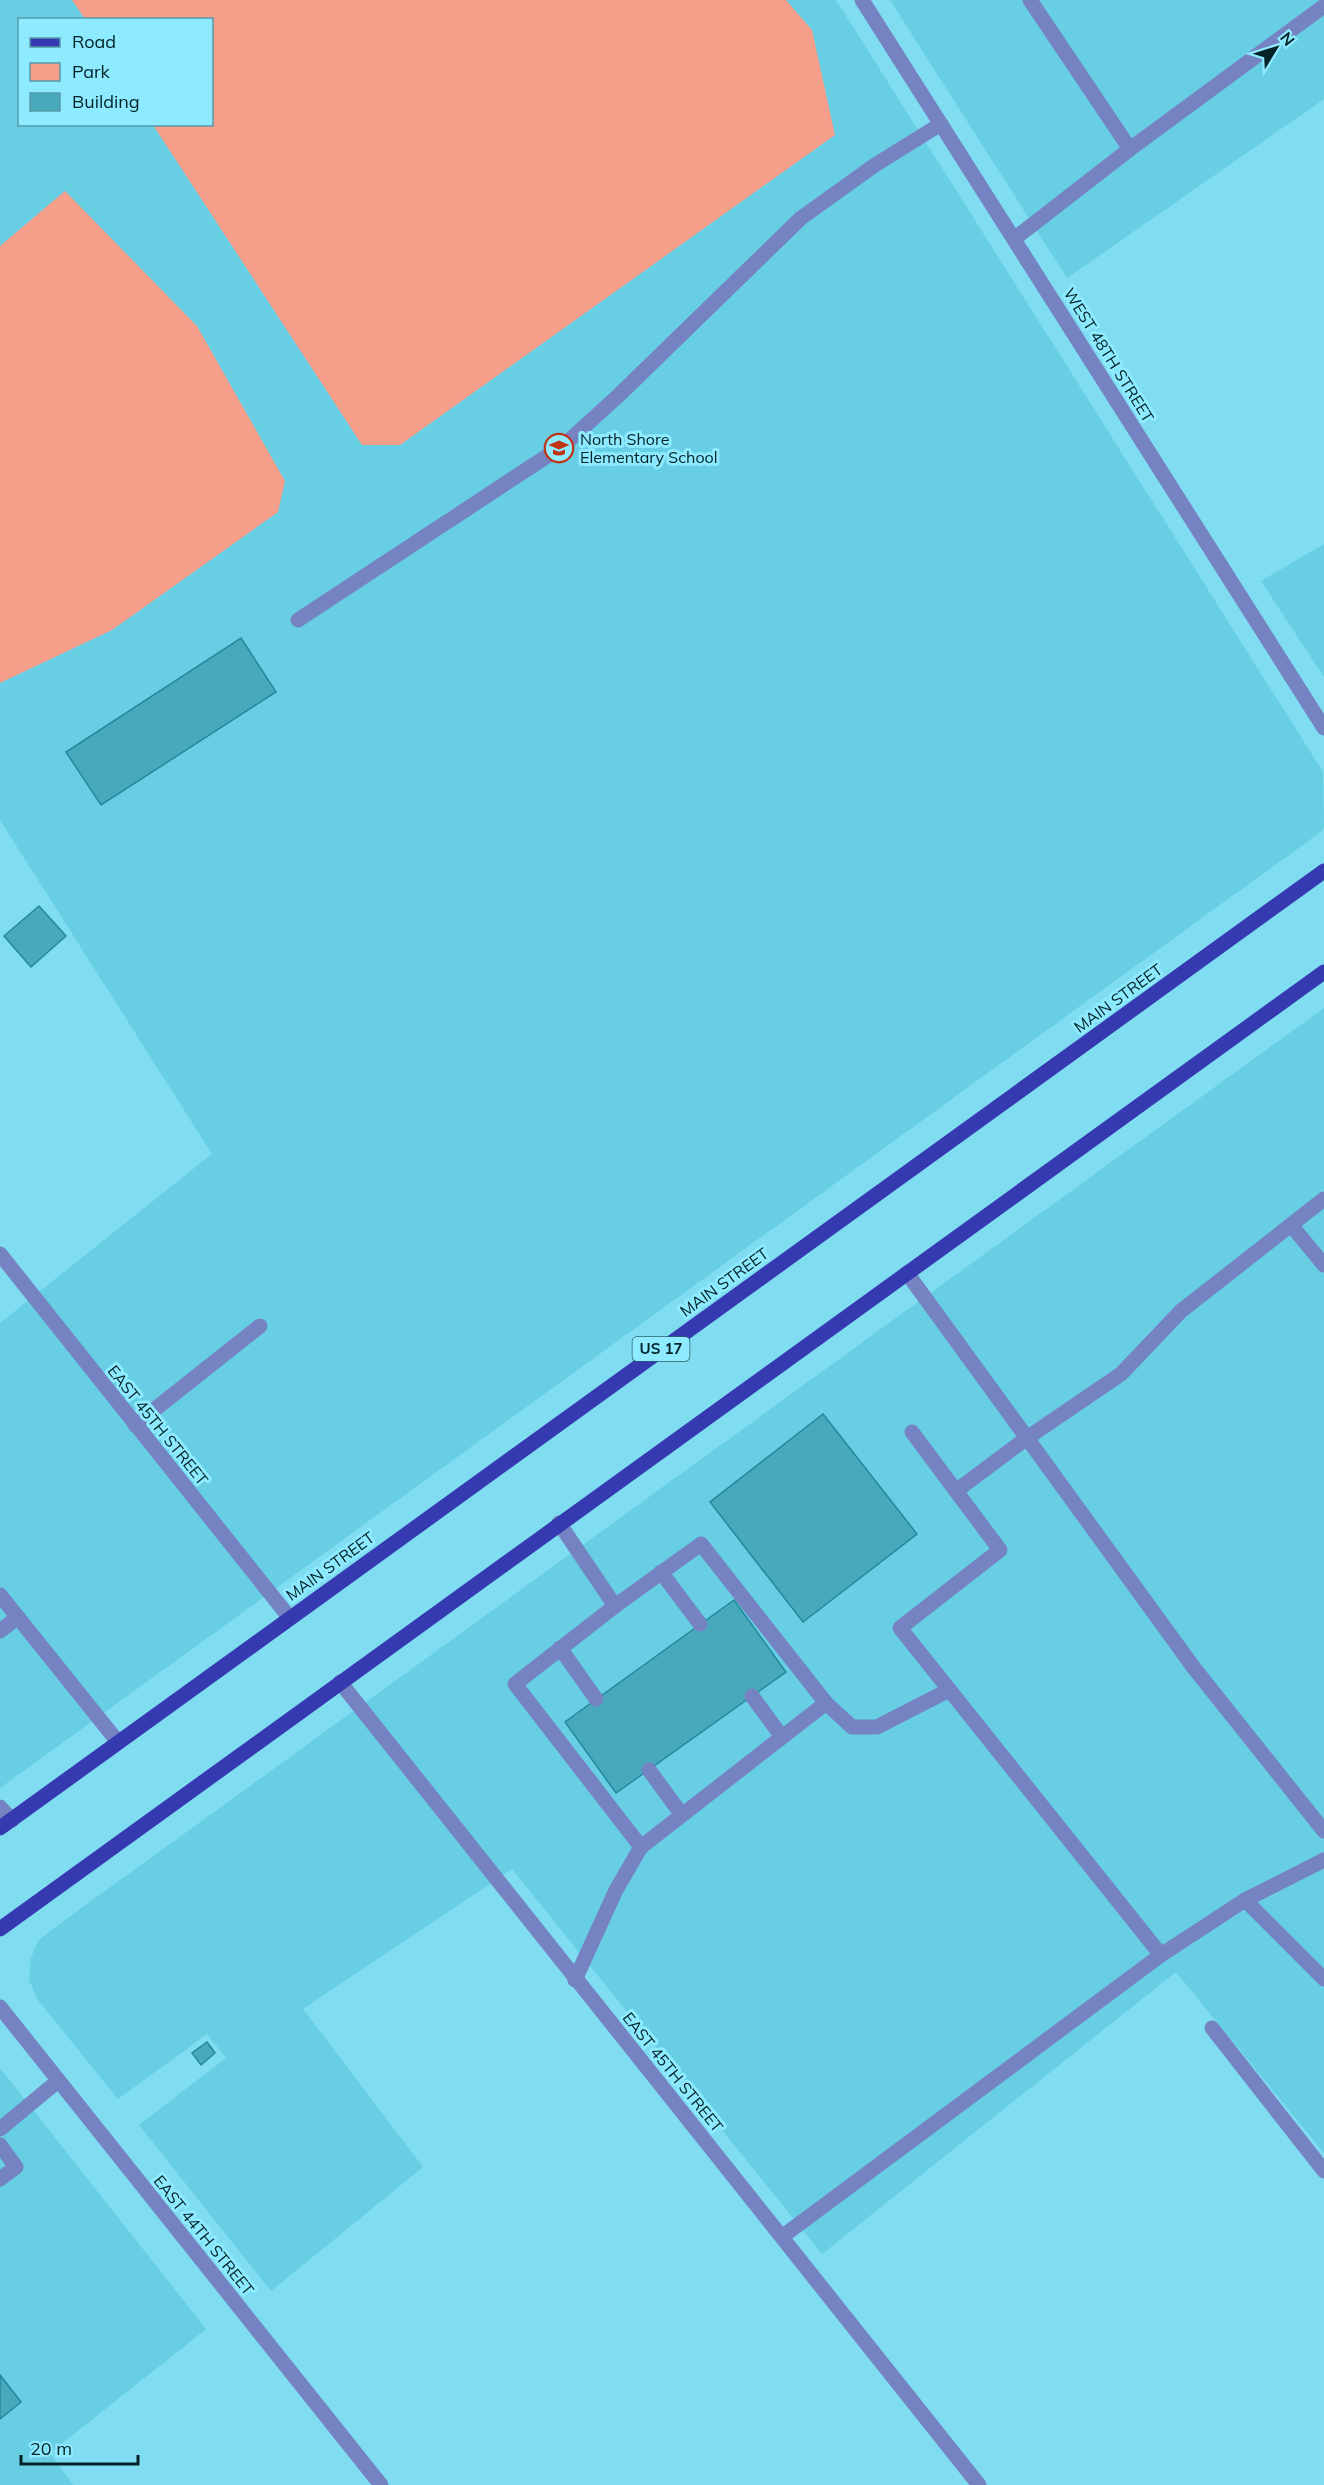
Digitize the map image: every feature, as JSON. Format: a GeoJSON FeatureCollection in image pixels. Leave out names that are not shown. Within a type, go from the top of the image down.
{"type":"FeatureCollection","features":[{"type":"Feature","properties":{"kind":"main road","name":"MAIN STREET"},"geometry":{"type":"LineString","coordinates":[[6,1824],[289,1617],[1324,871]]}},
{"type":"Feature","properties":{"kind":"main road"},"geometry":{"type":"LineString","coordinates":[[0,1929],[1324,972]]}},
{"type":"Feature","properties":{"kind":"street","name":"WEST 48TH STREET"},"geometry":{"type":"LineString","coordinates":[[862,0],[1324,728]]}},
{"type":"Feature","properties":{"kind":"street"},"geometry":{"type":"LineString","coordinates":[[1030,0],[1130,149]]}},
{"type":"Feature","properties":{"kind":"street"},"geometry":{"type":"LineString","coordinates":[[1014,238],[1324,6]]}},
{"type":"Feature","properties":{"kind":"street"},"geometry":{"type":"LineString","coordinates":[[298,620],[564,445],[618,396],[801,218],[900,148],[941,124]]}},
{"type":"Feature","properties":{"kind":"street"},"geometry":{"type":"LineString","coordinates":[[956,1491],[1027,1438],[1121,1374],[1182,1311],[1324,1199]]}},
{"type":"Feature","properties":{"kind":"street"},"geometry":{"type":"LineString","coordinates":[[1292,1225],[1324,1265]]}},
{"type":"Feature","properties":{"kind":"street","name":"EAST 45TH STREET"},"geometry":{"type":"LineString","coordinates":[[0,1254],[289,1617]]}},
{"type":"Feature","properties":{"kind":"street"},"geometry":{"type":"LineString","coordinates":[[907,1273],[1194,1668],[1324,1831]]}},
{"type":"Feature","properties":{"kind":"street"},"geometry":{"type":"LineString","coordinates":[[135,1425],[260,1326]]}},
{"type":"Feature","properties":{"kind":"street"},"geometry":{"type":"LineString","coordinates":[[912,1432],[1000,1550],[900,1628],[1161,1955]]}},
{"type":"Feature","properties":{"kind":"street"},"geometry":{"type":"LineString","coordinates":[[559,1523],[615,1606]]}},
{"type":"Feature","properties":{"kind":"street"},"geometry":{"type":"LineString","coordinates":[[641,1848],[515,1684],[615,1606],[702,1544],[826,1703],[852,1727],[877,1727],[949,1690]]}},
{"type":"Feature","properties":{"kind":"street"},"geometry":{"type":"LineString","coordinates":[[662,1572],[700,1624]]}},
{"type":"Feature","properties":{"kind":"street"},"geometry":{"type":"LineString","coordinates":[[0,1595],[118,1742]]}},
{"type":"Feature","properties":{"kind":"street"},"geometry":{"type":"LineString","coordinates":[[0,1631],[18,1617]]}},
{"type":"Feature","properties":{"kind":"street"},"geometry":{"type":"LineString","coordinates":[[560,1648],[596,1699]]}},
{"type":"Feature","properties":{"kind":"street","name":"EAST 45TH STREET"},"geometry":{"type":"LineString","coordinates":[[340,1682],[979,2485]]}},
{"type":"Feature","properties":{"kind":"street"},"geometry":{"type":"LineString","coordinates":[[752,1696],[782,1737]]}},
{"type":"Feature","properties":{"kind":"street"},"geometry":{"type":"LineString","coordinates":[[575,1980],[616,1890],[641,1848],[826,1703]]}},
{"type":"Feature","properties":{"kind":"street"},"geometry":{"type":"LineString","coordinates":[[649,1770],[682,1815]]}},
{"type":"Feature","properties":{"kind":"street"},"geometry":{"type":"LineString","coordinates":[[0,1808],[6,1824]]}},
{"type":"Feature","properties":{"kind":"street"},"geometry":{"type":"LineString","coordinates":[[783,2236],[1161,1955],[1245,1900],[1324,1860]]}},
{"type":"Feature","properties":{"kind":"street"},"geometry":{"type":"LineString","coordinates":[[1245,1900],[1324,1979]]}},
{"type":"Feature","properties":{"kind":"street","name":"EAST 44TH STREET"},"geometry":{"type":"LineString","coordinates":[[0,2007],[381,2485]]}},
{"type":"Feature","properties":{"kind":"street"},"geometry":{"type":"LineString","coordinates":[[1212,2028],[1324,2170]]}},
{"type":"Feature","properties":{"kind":"street"},"geometry":{"type":"LineString","coordinates":[[0,2129],[58,2081]]}},
{"type":"Feature","properties":{"kind":"street"},"geometry":{"type":"LineString","coordinates":[[0,2145],[16,2167],[0,2179]]}},
{"type":"Feature","properties":{"kind":"shaded area","name":"North Shore Elementary School"},"geometry":{"type":"Polygon","coordinates":[[[0,0],[836,0],[1323,772],[1324,826],[1322,831],[0,1788],[0,1323],[212,1154],[0,820],[0,0]]]}},
{"type":"Feature","properties":{"kind":"shaded area"},"geometry":{"type":"Polygon","coordinates":[[[890,0],[1324,0],[1324,99],[1067,278],[890,0]]]}},
{"type":"Feature","properties":{"kind":"shaded area"},"geometry":{"type":"Polygon","coordinates":[[[1324,544],[1324,677],[1261,581],[1324,544]]]}},
{"type":"Feature","properties":{"kind":"shaded area"},"geometry":{"type":"Polygon","coordinates":[[[1324,1008],[1324,2153],[1176,1972],[822,2254],[512,1869],[303,2009],[423,2167],[271,2291],[139,2125],[226,2058],[207,2034],[118,2099],[38,2000],[29,1980],[31,1958],[38,1941],[1324,1008]]]}},
{"type":"Feature","properties":{"kind":"shaded area"},"geometry":{"type":"Polygon","coordinates":[[[0,2068],[206,2329],[50,2453],[73,2485],[0,2485],[0,2068]]]}},
{"type":"Feature","properties":{"kind":"green space"},"geometry":{"type":"Polygon","coordinates":[[[72,0],[786,0],[812,30],[835,135],[400,445],[362,445],[154,126],[213,126],[213,18],[84,18],[72,0]]]}},
{"type":"Feature","properties":{"kind":"green space"},"geometry":{"type":"Polygon","coordinates":[[[65,191],[197,326],[285,481],[278,512],[112,630],[0,683],[0,246],[65,191]]]}},
{"type":"Feature","properties":{"kind":"building"},"geometry":{"type":"Polygon","coordinates":[[[241,638],[276,692],[101,805],[66,752],[241,638]]]}},
{"type":"Feature","properties":{"kind":"building"},"geometry":{"type":"Polygon","coordinates":[[[39,906],[66,936],[31,967],[4,936],[39,906]]]}},
{"type":"Feature","properties":{"kind":"building"},"geometry":{"type":"Polygon","coordinates":[[[823,1414],[917,1534],[803,1622],[710,1502],[823,1414]]]}},
{"type":"Feature","properties":{"kind":"building"},"geometry":{"type":"Polygon","coordinates":[[[734,1600],[786,1672],[616,1793],[565,1722],[734,1600]]]}},
{"type":"Feature","properties":{"kind":"building"},"geometry":{"type":"Polygon","coordinates":[[[207,2042],[215,2053],[201,2065],[192,2053],[207,2042]]]}},
{"type":"Feature","properties":{"kind":"building"},"geometry":{"type":"Polygon","coordinates":[[[0,2375],[21,2402],[0,2419],[0,2375]]]}},
{"type":"Feature","properties":{"kind":"place","name":"North Shore Elementary School"},"geometry":{"type":"Point","coordinates":[559,448]}}]}
